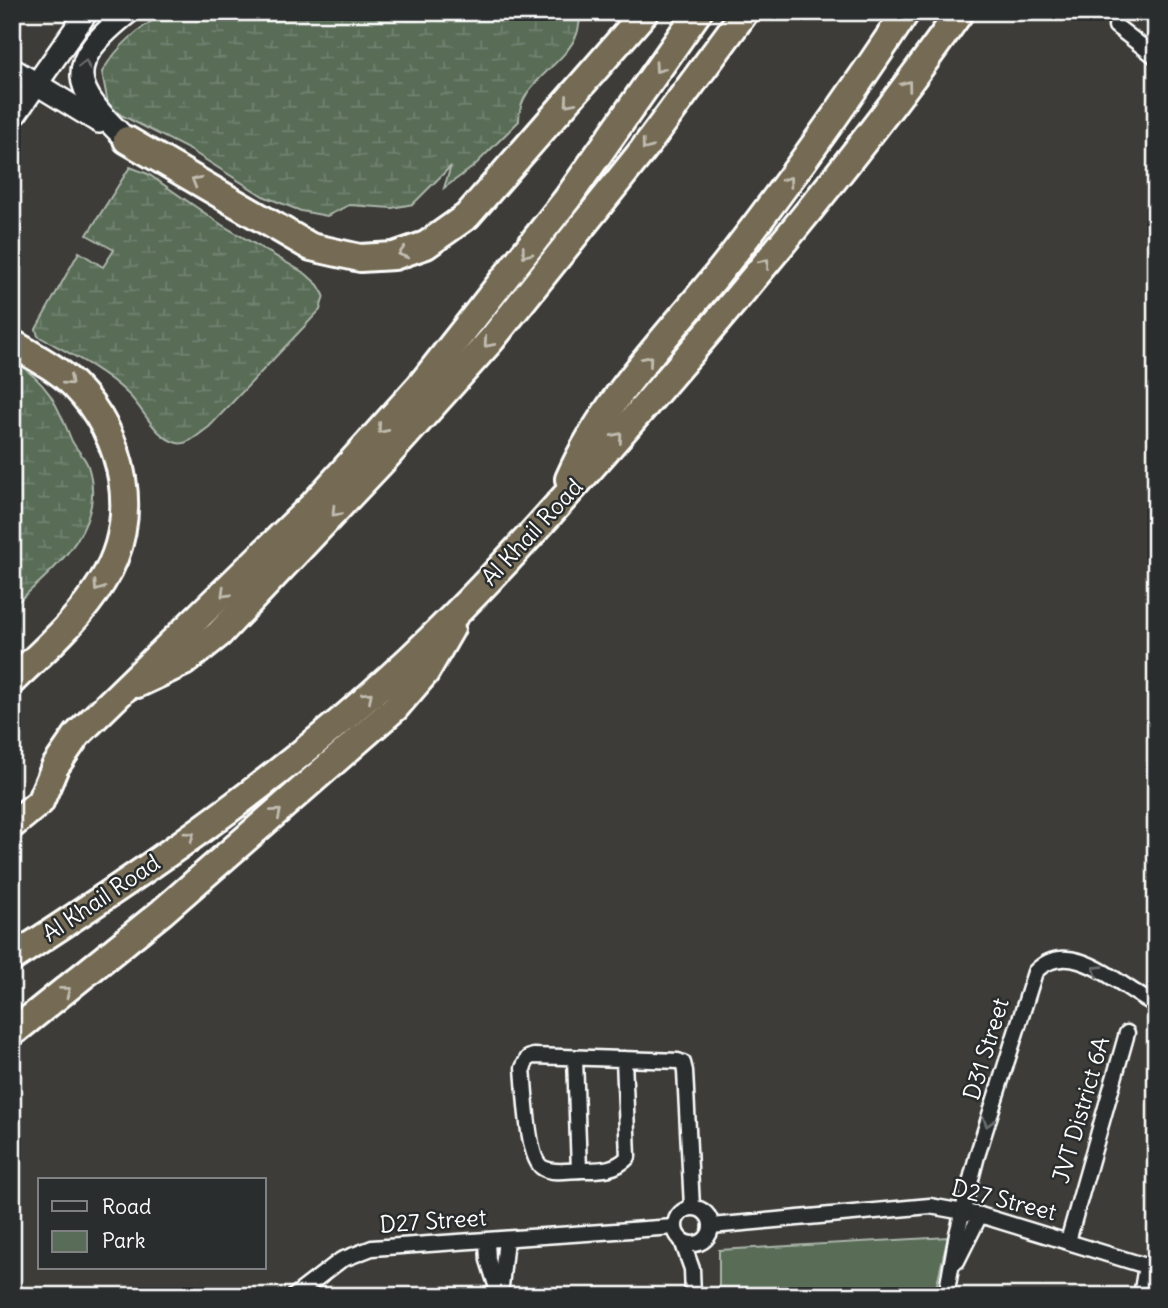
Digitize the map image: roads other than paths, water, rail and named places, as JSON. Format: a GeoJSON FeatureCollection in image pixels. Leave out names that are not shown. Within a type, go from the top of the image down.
{"type":"FeatureCollection","features":[{"type":"Feature","properties":{"kind":"highway"},"geometry":{"type":"LineString","coordinates":[[127,140],[311,247],[360,258],[394,256],[426,245],[467,216],[645,12]]}},
{"type":"Feature","properties":{"kind":"highway"},"geometry":{"type":"LineString","coordinates":[[12,825],[40,802],[66,751],[124,689],[312,506],[420,386],[567,199],[698,12]]}},
{"type":"Feature","properties":{"kind":"highway"},"geometry":{"type":"LineString","coordinates":[[124,689],[165,673],[211,642],[377,467],[533,290],[643,150],[745,12]]}},
{"type":"Feature","properties":{"kind":"highway"},"geometry":{"type":"LineString","coordinates":[[562,501],[579,458],[608,408],[757,224],[906,12]]}},
{"type":"Feature","properties":{"kind":"highway","name":"Al Khail Road"},"geometry":{"type":"LineString","coordinates":[[12,958],[136,874],[298,756],[390,676],[458,610],[562,501],[819,197],[960,12]]}},
{"type":"Feature","properties":{"kind":"highway"},"geometry":{"type":"LineString","coordinates":[[12,343],[58,372],[96,410],[113,442],[124,495],[117,548],[103,581],[77,615],[12,681]]}},
{"type":"Feature","properties":{"kind":"highway"},"geometry":{"type":"LineString","coordinates":[[12,1033],[162,912],[396,709],[438,653],[458,610]]}},
{"type":"Feature","properties":{"kind":"street"},"geometry":{"type":"LineString","coordinates":[[12,119],[86,12]]}},
{"type":"Feature","properties":{"kind":"street"},"geometry":{"type":"LineString","coordinates":[[127,140],[93,108],[82,81],[84,62],[94,44],[128,12]]}},
{"type":"Feature","properties":{"kind":"street"},"geometry":{"type":"LineString","coordinates":[[1116,26],[1156,57]]}},
{"type":"Feature","properties":{"kind":"street"},"geometry":{"type":"LineString","coordinates":[[12,69],[127,140]]}},
{"type":"Feature","properties":{"kind":"street","name":"D31 Street"},"geometry":{"type":"LineString","coordinates":[[946,1296],[963,1210],[1035,972],[1057,958],[1075,958],[1156,1005]]}},
{"type":"Feature","properties":{"kind":"street","name":"JVT District 6A"},"geometry":{"type":"LineString","coordinates":[[1068,1241],[1127,1033]]}},
{"type":"Feature","properties":{"kind":"street"},"geometry":{"type":"LineString","coordinates":[[624,1059],[628,1157],[614,1167],[579,1170],[554,1171],[542,1168],[536,1162],[523,1068],[527,1058],[533,1056],[624,1059],[683,1063],[692,1207]]}},
{"type":"Feature","properties":{"kind":"street"},"geometry":{"type":"LineString","coordinates":[[575,1058],[579,1170]]}},
{"type":"Feature","properties":{"kind":"street","name":"D27 Street"},"geometry":{"type":"LineString","coordinates":[[711,1226],[913,1205],[963,1210],[1151,1268]]}},
{"type":"Feature","properties":{"kind":"street"},"geometry":{"type":"LineString","coordinates":[[692,1269],[711,1226],[706,1213],[692,1207],[679,1213],[674,1227],[692,1269],[693,1296]]}},
{"type":"Feature","properties":{"kind":"street","name":"D31 Street"},"geometry":{"type":"LineString","coordinates":[[951,1275],[980,1215]]}},
{"type":"Feature","properties":{"kind":"street","name":"D27 Street"},"geometry":{"type":"LineString","coordinates":[[298,1294],[332,1266],[361,1251],[383,1246],[674,1227]]}},
{"type":"Feature","properties":{"kind":"street"},"geometry":{"type":"LineString","coordinates":[[500,1296],[506,1240]]}},
{"type":"Feature","properties":{"kind":"street"},"geometry":{"type":"LineString","coordinates":[[487,1241],[488,1260],[500,1296]]}},
{"type":"Feature","properties":{"kind":"street"},"geometry":{"type":"LineString","coordinates":[[682,1241],[692,1244],[703,1241]]}},
{"type":"Feature","properties":{"kind":"street"},"geometry":{"type":"LineString","coordinates":[[1141,1296],[1151,1268]]}}]}
